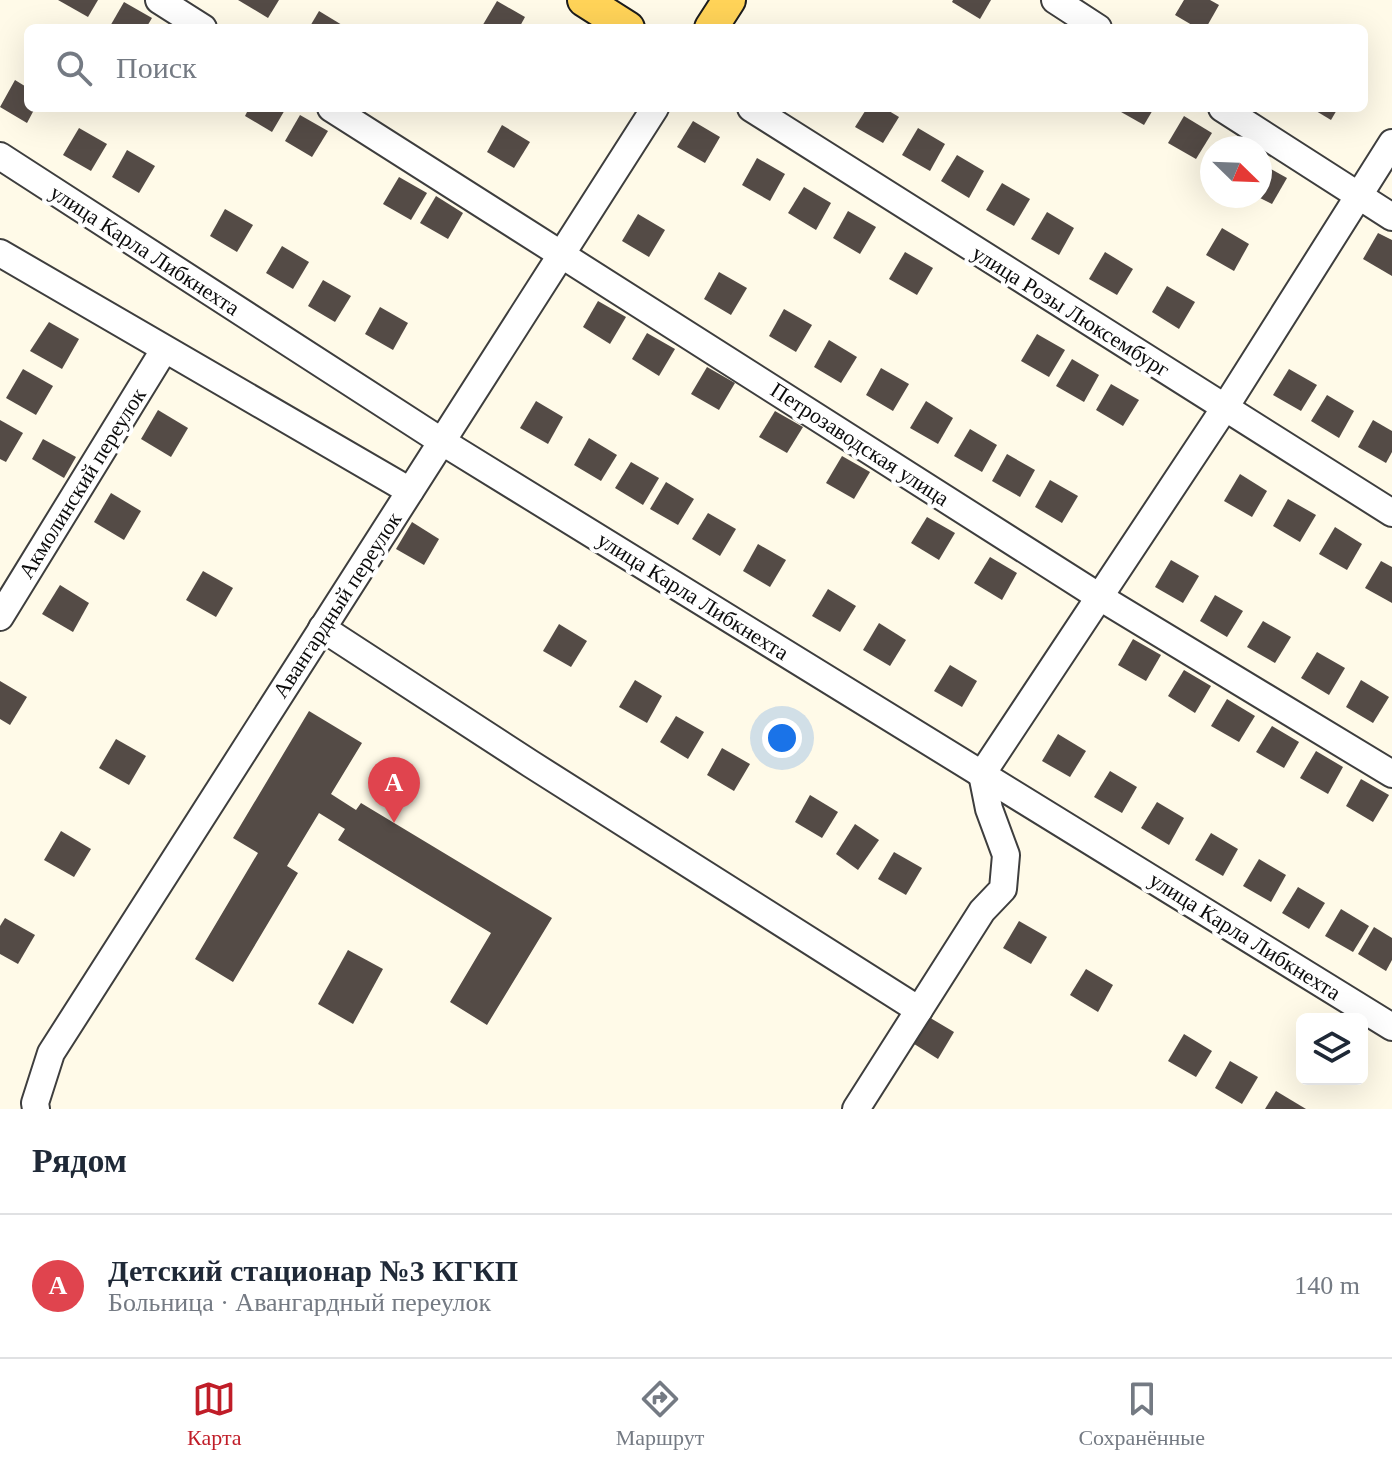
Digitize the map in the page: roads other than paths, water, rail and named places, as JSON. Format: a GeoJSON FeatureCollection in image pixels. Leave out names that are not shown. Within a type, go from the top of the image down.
{"type":"FeatureCollection","features":[{"type":"Feature","properties":{"kind":"main road"},"geometry":{"type":"LineString","coordinates":[[584,0],[622,24]]}},
{"type":"Feature","properties":{"kind":"main road"},"geometry":{"type":"LineString","coordinates":[[714,24],[729,0]]}},
{"type":"Feature","properties":{"kind":"street"},"geometry":{"type":"LineString","coordinates":[[159,0],[197,24]]}},
{"type":"Feature","properties":{"kind":"street"},"geometry":{"type":"LineString","coordinates":[[1055,0],[1092,24]]}},
{"type":"Feature","properties":{"kind":"street","name":"Петрозаводская улица"},"geometry":{"type":"LineString","coordinates":[[337,112],[562,252],[1098,596],[1392,774]]}},
{"type":"Feature","properties":{"kind":"street","name":"Авангардный переулок"},"geometry":{"type":"LineString","coordinates":[[36,1109],[35,1103],[51,1053],[652,112]]}},
{"type":"Feature","properties":{"kind":"street","name":"улица Розы Люксембург"},"geometry":{"type":"LineString","coordinates":[[757,112],[1392,513]]}},
{"type":"Feature","properties":{"kind":"street"},"geometry":{"type":"LineString","coordinates":[[1228,112],[1392,217]]}},
{"type":"Feature","properties":{"kind":"street"},"geometry":{"type":"LineString","coordinates":[[856,1109],[982,911],[1003,889],[1006,855],[989,809],[982,774],[1224,409],[1392,143]]}},
{"type":"Feature","properties":{"kind":"street","name":"улица Карла Либкнехта"},"geometry":{"type":"LineString","coordinates":[[0,156],[441,441],[1392,1027]]}},
{"type":"Feature","properties":{"kind":"street"},"geometry":{"type":"LineString","coordinates":[[0,253],[410,491]]}},
{"type":"Feature","properties":{"kind":"street","name":"Акмолинский переулок"},"geometry":{"type":"LineString","coordinates":[[0,617],[164,350]]}},
{"type":"Feature","properties":{"kind":"street"},"geometry":{"type":"LineString","coordinates":[[322,628],[919,1010]]}},
{"type":"Feature","properties":{"kind":"place","name":"Детский стационар №3 КГКП"},"geometry":{"type":"Point","coordinates":[394,823]}}]}
